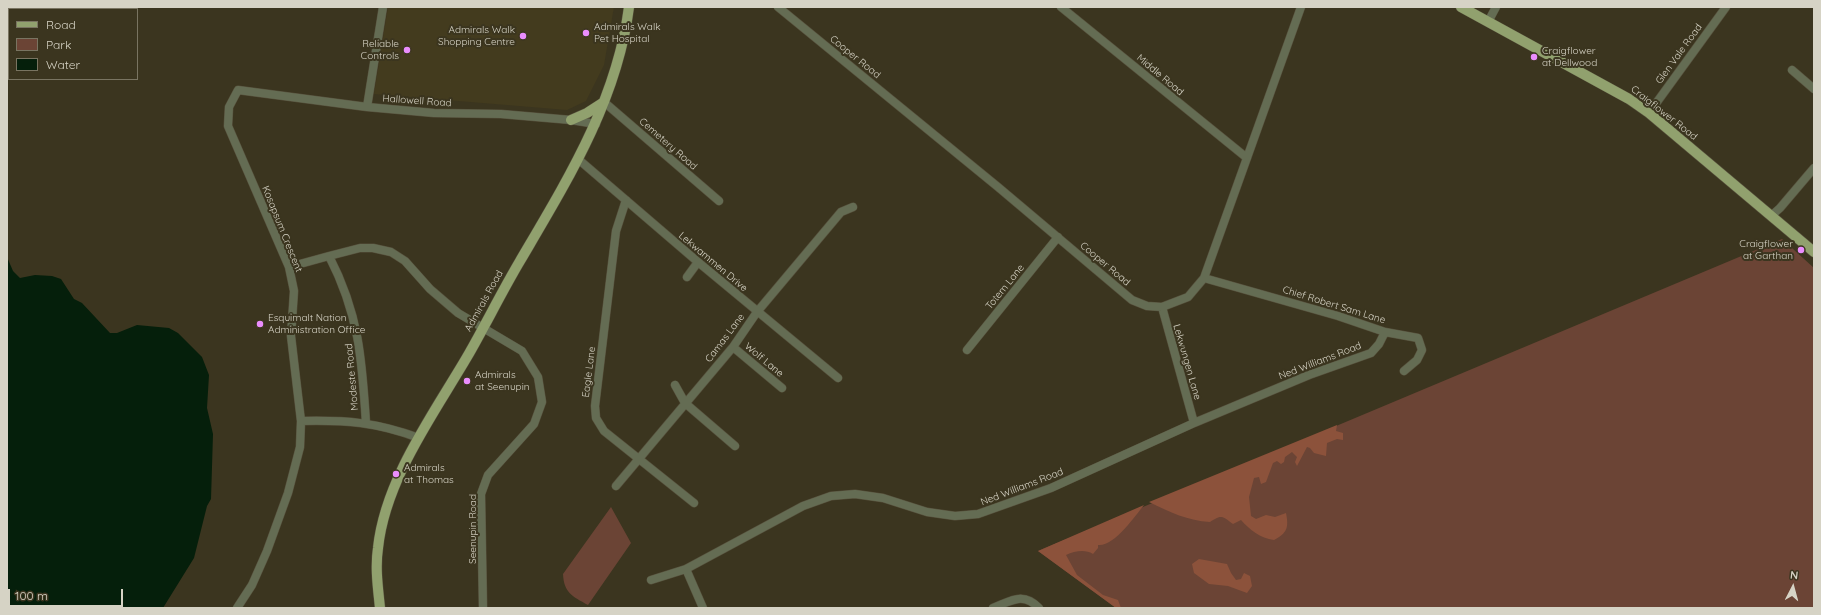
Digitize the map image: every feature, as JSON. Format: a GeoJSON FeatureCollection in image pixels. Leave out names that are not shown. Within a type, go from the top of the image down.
{"type":"FeatureCollection","features":[{"type":"Feature","properties":{"kind":"main road","name":"Admirals Road"},"geometry":{"type":"LineString","coordinates":[[380,608],[377,583],[378,549],[383,517],[396,482],[419,438],[483,329],[596,124],[613,78],[627,23],[629,7]]}},
{"type":"Feature","properties":{"kind":"main road","name":"Craigflower Road"},"geometry":{"type":"LineString","coordinates":[[1461,7],[1622,95],[1649,114],[1814,252]]}},
{"type":"Feature","properties":{"kind":"main road"},"geometry":{"type":"LineString","coordinates":[[571,120],[588,114],[604,102]]}},
{"type":"Feature","properties":{"kind":"street"},"geometry":{"type":"LineString","coordinates":[[366,107],[383,7]]}},
{"type":"Feature","properties":{"kind":"street","name":"Cooper Road"},"geometry":{"type":"LineString","coordinates":[[778,7],[1058,237],[1132,300],[1147,306],[1162,307],[1188,297],[1204,278],[1301,7]]}},
{"type":"Feature","properties":{"kind":"street","name":"Middle Road"},"geometry":{"type":"LineString","coordinates":[[1061,7],[1247,158]]}},
{"type":"Feature","properties":{"kind":"street"},"geometry":{"type":"LineString","coordinates":[[1488,22],[1496,7]]}},
{"type":"Feature","properties":{"kind":"street","name":"Glen Vale Road"},"geometry":{"type":"LineString","coordinates":[[1649,114],[1726,7]]}},
{"type":"Feature","properties":{"kind":"street"},"geometry":{"type":"LineString","coordinates":[[1792,70],[1814,89]]}},
{"type":"Feature","properties":{"kind":"street","name":"Hallowell Road"},"geometry":{"type":"LineString","coordinates":[[238,90],[366,107],[434,113],[476,113],[571,120],[596,124]]}},
{"type":"Feature","properties":{"kind":"street","name":"Kosapsum Crescent"},"geometry":{"type":"LineString","coordinates":[[237,608],[252,585],[267,551],[288,494],[300,447],[301,421],[291,336],[294,291],[289,267],[231,135],[228,118],[229,107],[238,90]]}},
{"type":"Feature","properties":{"kind":"street","name":"Cemetery Road"},"geometry":{"type":"LineString","coordinates":[[604,102],[720,201]]}},
{"type":"Feature","properties":{"kind":"street","name":"Lekwammen Drive"},"geometry":{"type":"LineString","coordinates":[[578,159],[757,312],[838,378]]}},
{"type":"Feature","properties":{"kind":"street"},"geometry":{"type":"LineString","coordinates":[[1771,216],[1782,206],[1814,168]]}},
{"type":"Feature","properties":{"kind":"street","name":"Eagle Lane"},"geometry":{"type":"LineString","coordinates":[[626,200],[616,231],[595,406],[596,418],[604,431],[694,503]]}},
{"type":"Feature","properties":{"kind":"street","name":"Camas Lane"},"geometry":{"type":"LineString","coordinates":[[616,486],[685,402],[733,347],[757,312],[841,212],[853,207]]}},
{"type":"Feature","properties":{"kind":"street","name":"Totem Lane"},"geometry":{"type":"LineString","coordinates":[[967,350],[1058,237]]}},
{"type":"Feature","properties":{"kind":"street","name":"Seenupin Road"},"geometry":{"type":"LineString","coordinates":[[329,256],[360,248],[374,248],[391,252],[405,261],[430,289],[458,313],[522,352],[538,377],[542,402],[534,424],[488,475],[481,494],[483,608]]}},
{"type":"Feature","properties":{"kind":"street"},"geometry":{"type":"LineString","coordinates":[[289,267],[329,256]]}},
{"type":"Feature","properties":{"kind":"street","name":"Modeste Road"},"geometry":{"type":"LineString","coordinates":[[329,256],[339,275],[352,310],[358,332],[363,365],[366,423]]}},
{"type":"Feature","properties":{"kind":"street"},"geometry":{"type":"LineString","coordinates":[[686,277],[698,262]]}},
{"type":"Feature","properties":{"kind":"street","name":"Chief Robert Sam Lane"},"geometry":{"type":"LineString","coordinates":[[1204,278],[1338,316],[1385,332],[1418,338],[1422,350],[1417,360],[1404,371]]}},
{"type":"Feature","properties":{"kind":"street","name":"Lekwungen Lane"},"geometry":{"type":"LineString","coordinates":[[1162,307],[1194,423]]}},
{"type":"Feature","properties":{"kind":"street","name":"Ned Williams Road"},"geometry":{"type":"LineString","coordinates":[[651,580],[686,569],[803,506],[831,496],[855,494],[883,498],[927,512],[955,516],[978,514],[1051,488],[1194,423],[1309,375],[1371,353],[1379,344],[1385,332]]}},
{"type":"Feature","properties":{"kind":"street","name":"Wolf Lane"},"geometry":{"type":"LineString","coordinates":[[733,347],[782,388]]}},
{"type":"Feature","properties":{"kind":"street"},"geometry":{"type":"LineString","coordinates":[[675,385],[685,402],[735,446]]}},
{"type":"Feature","properties":{"kind":"street"},"geometry":{"type":"LineString","coordinates":[[301,421],[340,420],[366,423],[419,438]]}},
{"type":"Feature","properties":{"kind":"street"},"geometry":{"type":"LineString","coordinates":[[686,569],[703,608]]}},
{"type":"Feature","properties":{"kind":"street"},"geometry":{"type":"LineString","coordinates":[[993,608],[1010,601],[1023,598],[1032,601],[1039,608]]}},
{"type":"Feature","properties":{"kind":"shaded area","name":"Admirals Walk Shopping Centre"},"geometry":{"type":"Polygon","coordinates":[[[388,7],[614,7],[604,65],[586,101],[567,110],[374,94],[388,7]]]}},
{"type":"Feature","properties":{"kind":"shaded area"},"geometry":{"type":"Polygon","coordinates":[[[1337,425],[1336,431],[1343,433],[1343,440],[1337,439],[1327,443],[1326,456],[1314,453],[1307,447],[1297,466],[1295,462],[1297,457],[1292,452],[1285,457],[1284,462],[1281,464],[1277,461],[1273,463],[1266,482],[1261,484],[1259,477],[1254,478],[1249,497],[1251,516],[1256,519],[1266,515],[1275,517],[1286,513],[1286,530],[1282,535],[1274,540],[1256,533],[1241,520],[1233,524],[1222,517],[1210,522],[1194,520],[1149,502],[1337,425]]]}},
{"type":"Feature","properties":{"kind":"shaded area"},"geometry":{"type":"Polygon","coordinates":[[[1144,505],[1124,530],[1111,541],[1098,545],[1098,548],[1093,554],[1087,551],[1080,551],[1066,555],[1077,575],[1103,595],[1118,600],[1121,608],[1116,608],[1038,551],[1144,505]]]}},
{"type":"Feature","properties":{"kind":"shaded area"},"geometry":{"type":"Polygon","coordinates":[[[1199,559],[1227,564],[1236,580],[1241,579],[1244,573],[1250,576],[1252,586],[1247,593],[1228,586],[1209,584],[1194,573],[1192,564],[1199,559]]]}},
{"type":"Feature","properties":{"kind":"green space"},"geometry":{"type":"Polygon","coordinates":[[[1782,239],[1814,268],[1814,608],[1116,608],[1038,551],[1782,239]]]}},
{"type":"Feature","properties":{"kind":"green space"},"geometry":{"type":"Polygon","coordinates":[[[611,507],[631,543],[588,605],[577,599],[567,590],[563,574],[611,507]]]}},
{"type":"Feature","properties":{"kind":"water"},"geometry":{"type":"Polygon","coordinates":[[[7,257],[13,271],[20,278],[35,275],[52,276],[61,279],[74,299],[82,303],[110,333],[117,333],[137,325],[169,328],[178,333],[202,357],[209,375],[207,408],[213,434],[211,499],[207,506],[194,558],[163,608],[7,608],[7,257]]]}},
{"type":"Feature","properties":{"kind":"place","name":"Admirals Walk Pet Hospital"},"geometry":{"type":"Point","coordinates":[586,33]}},
{"type":"Feature","properties":{"kind":"place","name":"Admirals Walk Shopping Centre"},"geometry":{"type":"Point","coordinates":[523,36]}},
{"type":"Feature","properties":{"kind":"place","name":"Reliable Controls"},"geometry":{"type":"Point","coordinates":[407,50]}},
{"type":"Feature","properties":{"kind":"place","name":"Craigflower at Dellwood"},"geometry":{"type":"Point","coordinates":[1534,57]}},
{"type":"Feature","properties":{"kind":"place","name":"Craigflower at Garthan"},"geometry":{"type":"Point","coordinates":[1801,250]}},
{"type":"Feature","properties":{"kind":"place","name":"Esquimalt Nation Administration Office"},"geometry":{"type":"Point","coordinates":[260,324]}},
{"type":"Feature","properties":{"kind":"place","name":"Admirals at Seenupin"},"geometry":{"type":"Point","coordinates":[467,381]}},
{"type":"Feature","properties":{"kind":"place","name":"Admirals at Thomas"},"geometry":{"type":"Point","coordinates":[396,474]}}]}
